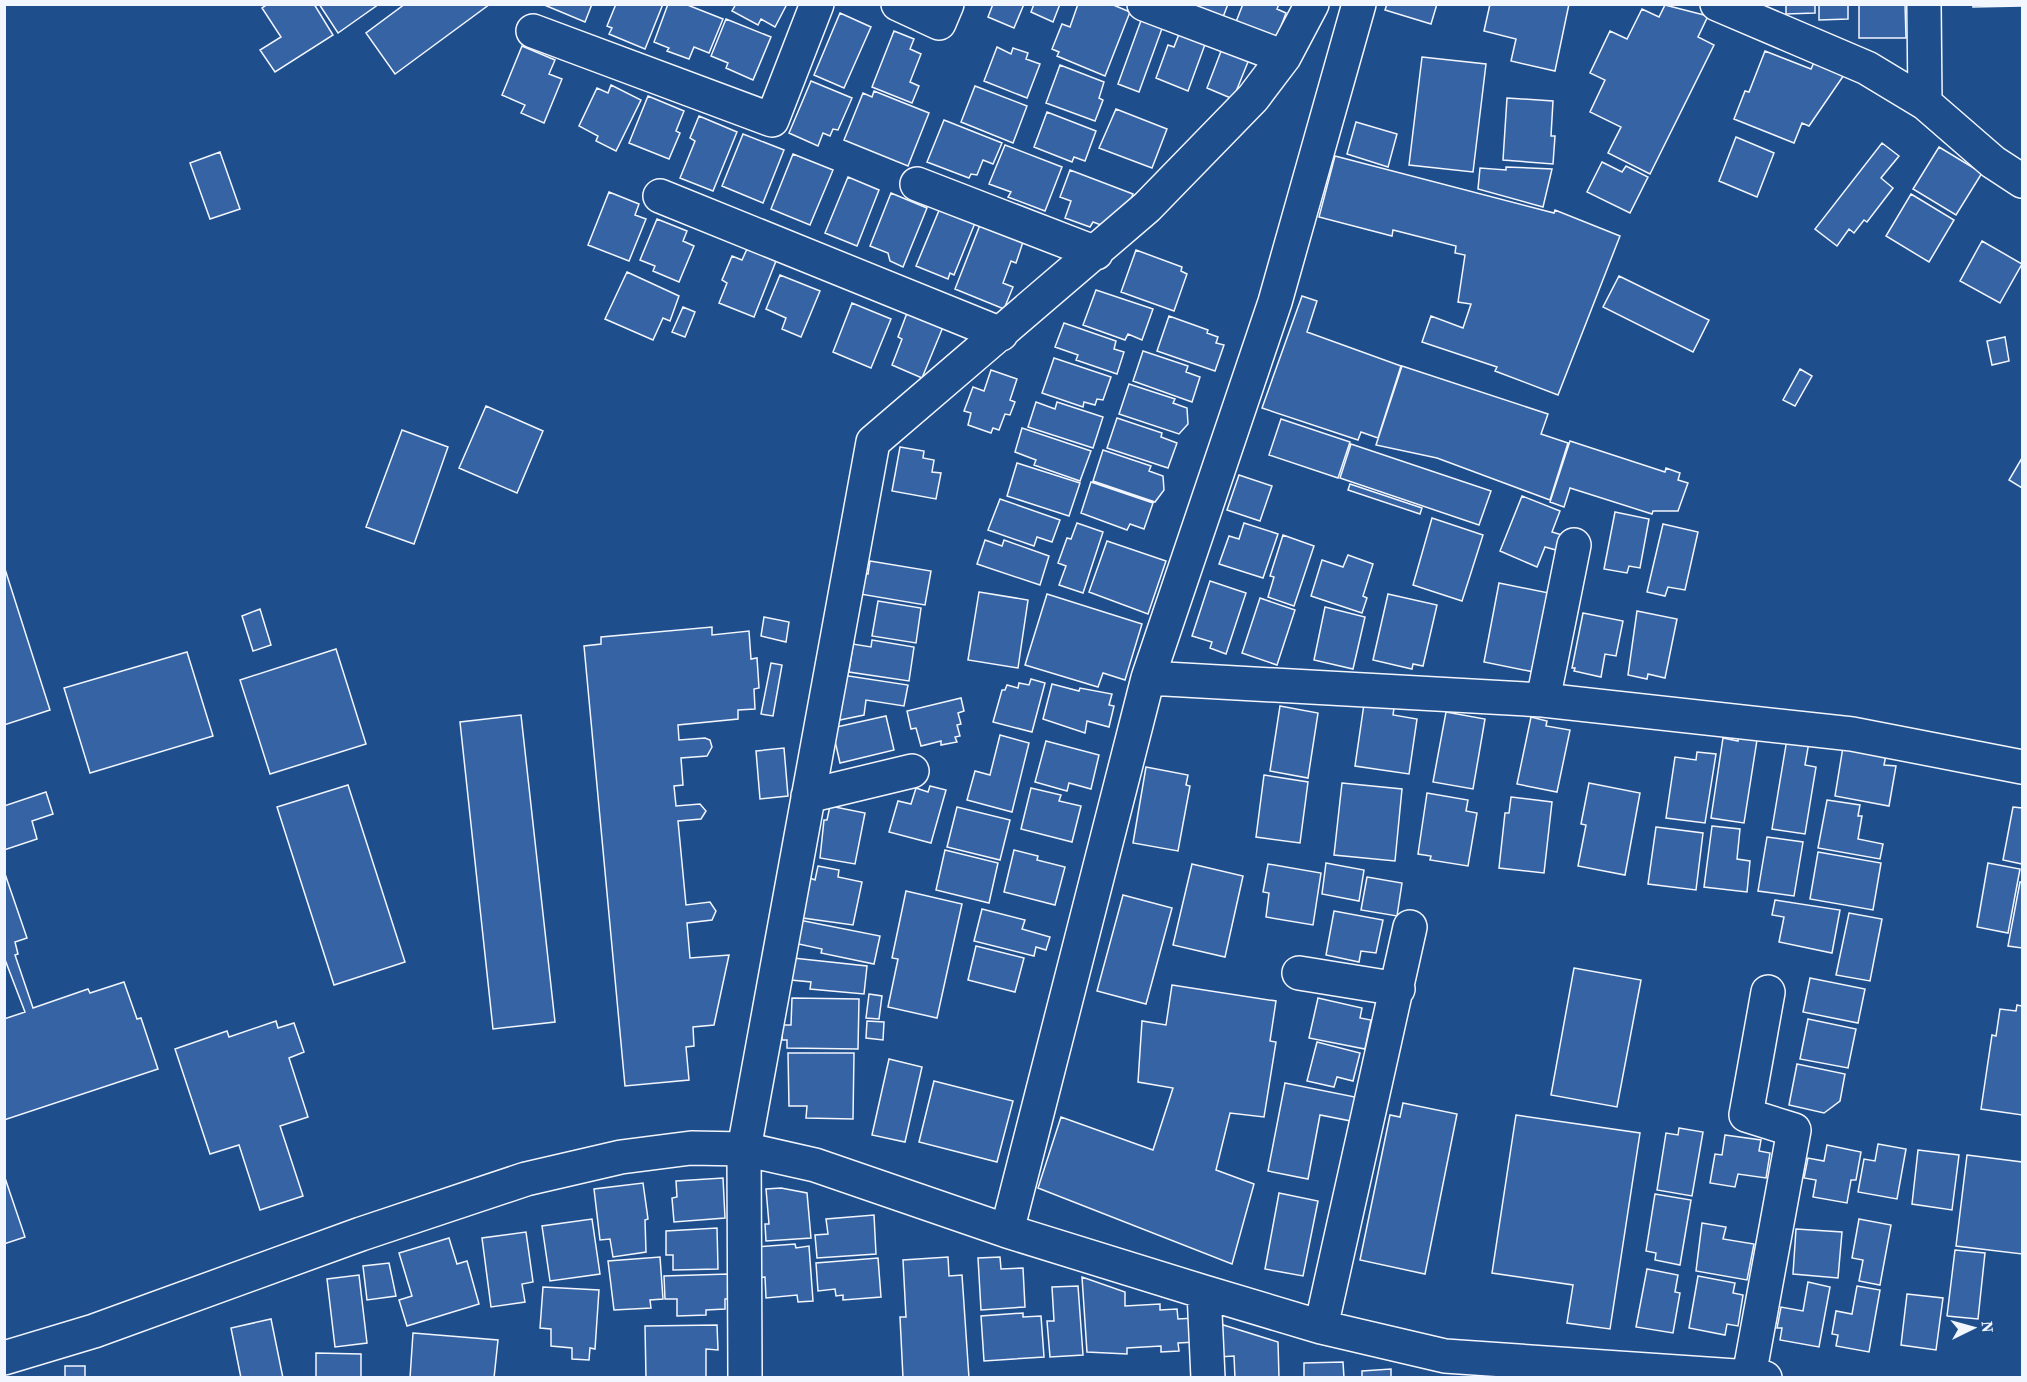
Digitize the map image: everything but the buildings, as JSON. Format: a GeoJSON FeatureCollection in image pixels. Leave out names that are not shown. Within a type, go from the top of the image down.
{"type":"FeatureCollection","features":[{"type":"Feature","properties":{"kind":"street"},"geometry":{"type":"LineString","coordinates":[[533,31],[772,120],[817,4]]}},
{"type":"Feature","properties":{"kind":"street"},"geometry":{"type":"LineString","coordinates":[[898,4],[939,22],[947,4]]}},
{"type":"Feature","properties":{"kind":"street"},"geometry":{"type":"LineString","coordinates":[[1144,4],[1284,57]]}},
{"type":"Feature","properties":{"kind":"street"},"geometry":{"type":"LineString","coordinates":[[745,1377],[744,1149],[873,442],[1148,207],[1253,98],[1284,57],[1312,4]]}},
{"type":"Feature","properties":{"kind":"street"},"geometry":{"type":"LineString","coordinates":[[1007,1231],[1148,678],[1275,302],[1359,4]]}},
{"type":"Feature","properties":{"kind":"street"},"geometry":{"type":"LineString","coordinates":[[1716,4],[1867,68],[1925,103],[1993,162],[2022,181]]}},
{"type":"Feature","properties":{"kind":"street"},"geometry":{"type":"LineString","coordinates":[[1924,4],[1925,103]]}},
{"type":"Feature","properties":{"kind":"street"},"geometry":{"type":"LineString","coordinates":[[917,184],[1096,253]]}},
{"type":"Feature","properties":{"kind":"street"},"geometry":{"type":"LineString","coordinates":[[660,196],[1001,334]]}},
{"type":"Feature","properties":{"kind":"street"},"geometry":{"type":"LineString","coordinates":[[1543,700],[1574,545]]}},
{"type":"Feature","properties":{"kind":"street"},"geometry":{"type":"LineString","coordinates":[[1148,678],[1543,700],[1852,734],[2022,767]]}},
{"type":"Feature","properties":{"kind":"street"},"geometry":{"type":"LineString","coordinates":[[808,796],[912,771]]}},
{"type":"Feature","properties":{"kind":"street"},"geometry":{"type":"LineString","coordinates":[[1322,1327],[1410,927]]}},
{"type":"Feature","properties":{"kind":"street"},"geometry":{"type":"LineString","coordinates":[[1299,973],[1398,989]]}},
{"type":"Feature","properties":{"kind":"street"},"geometry":{"type":"LineString","coordinates":[[4,1358],[94,1331],[350,1238],[526,1179],[621,1157],[691,1148],[744,1149],[815,1166],[1007,1231],[1445,1367],[1757,1377],[1794,1130],[1746,1115],[1768,992]]}},
{"type":"Feature","properties":{"kind":"street"},"geometry":{"type":"LineString","coordinates":[[1204,1292],[1208,1377]]}}]}
